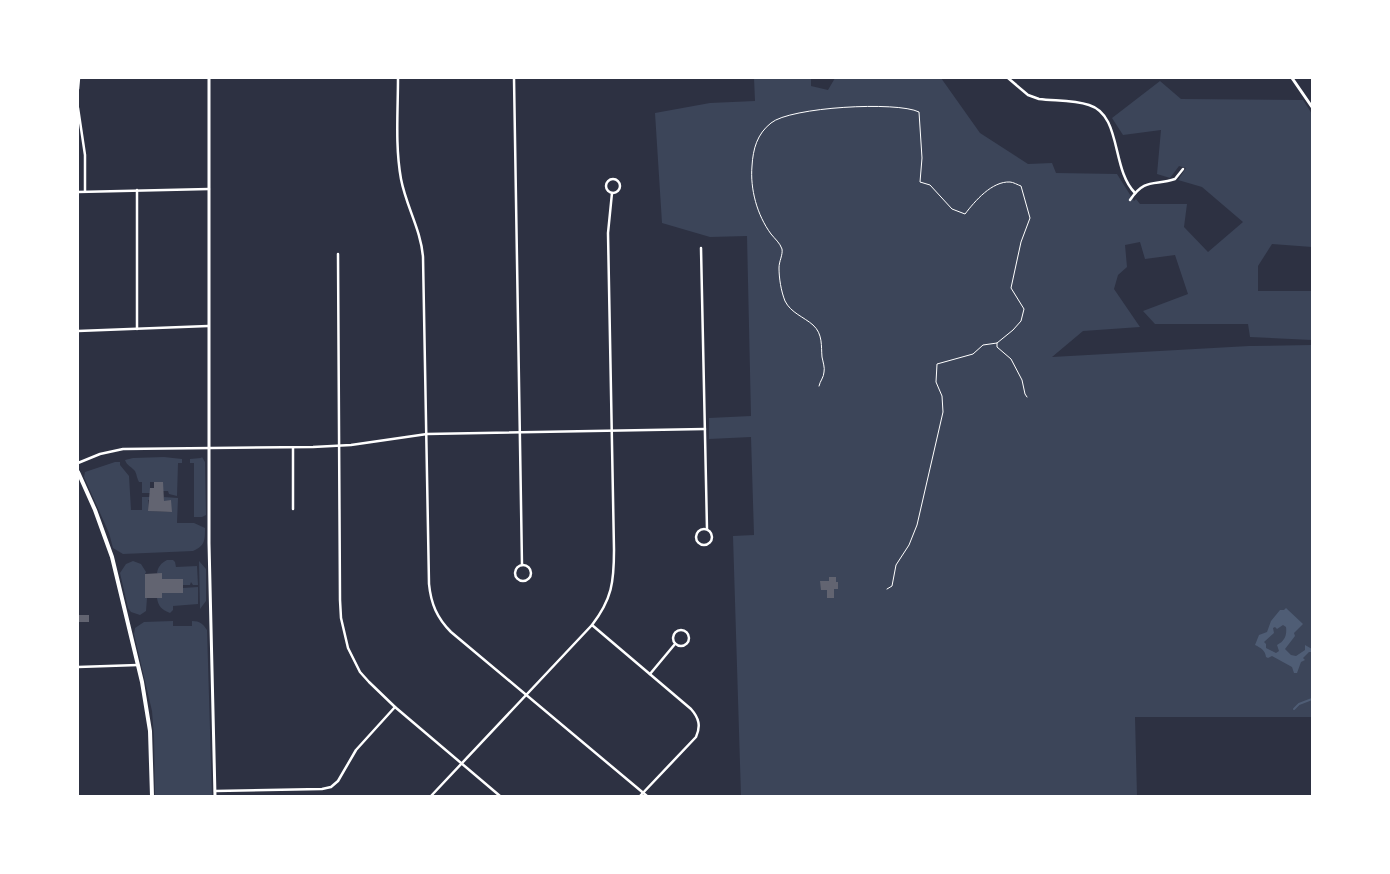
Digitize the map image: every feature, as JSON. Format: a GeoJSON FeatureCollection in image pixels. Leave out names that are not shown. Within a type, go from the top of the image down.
{"type":"FeatureCollection","features":[{"type":"Feature","properties":{"kind":"main road"},"geometry":{"type":"LineString","coordinates":[[78,472],[110,550],[138,665],[150,731],[152,796]]}},
{"type":"Feature","properties":{"kind":"street"},"geometry":{"type":"LineString","coordinates":[[78,78],[78,89]]}},
{"type":"Feature","properties":{"kind":"street"},"geometry":{"type":"LineString","coordinates":[[209,78],[208,450],[215,796]]}},
{"type":"Feature","properties":{"kind":"street"},"geometry":{"type":"LineString","coordinates":[[398,78],[398,137],[401,179],[421,239],[423,257],[429,584],[432,602],[445,625],[647,796]]}},
{"type":"Feature","properties":{"kind":"street"},"geometry":{"type":"LineString","coordinates":[[514,78],[522,565]]}},
{"type":"Feature","properties":{"kind":"street"},"geometry":{"type":"LineString","coordinates":[[1008,78],[1032,97],[1085,104],[1094,107],[1102,113],[1112,133],[1124,178],[1135,193]]}},
{"type":"Feature","properties":{"kind":"street"},"geometry":{"type":"LineString","coordinates":[[1292,78],[1312,107]]}},
{"type":"Feature","properties":{"kind":"street"},"geometry":{"type":"LineString","coordinates":[[78,108],[85,155],[85,191]]}},
{"type":"Feature","properties":{"kind":"street"},"geometry":{"type":"LineString","coordinates":[[1130,200],[1135,193],[1149,183],[1175,179],[1183,169]]}},
{"type":"Feature","properties":{"kind":"street"},"geometry":{"type":"LineString","coordinates":[[612,179],[617,180],[620,186],[617,192],[612,193],[608,191],[606,184],[608,180],[612,179]]}},
{"type":"Feature","properties":{"kind":"street"},"geometry":{"type":"LineString","coordinates":[[78,192],[209,189]]}},
{"type":"Feature","properties":{"kind":"street"},"geometry":{"type":"LineString","coordinates":[[137,190],[137,329]]}},
{"type":"Feature","properties":{"kind":"street"},"geometry":{"type":"LineString","coordinates":[[431,796],[592,625],[607,604],[612,588],[614,575],[608,234],[612,193]]}},
{"type":"Feature","properties":{"kind":"street"},"geometry":{"type":"LineString","coordinates":[[702,248],[707,529],[711,532],[711,540],[707,544],[700,544],[696,539],[696,534],[700,530],[707,529]]}},
{"type":"Feature","properties":{"kind":"street"},"geometry":{"type":"LineString","coordinates":[[338,254],[340,600],[344,635],[360,672],[378,692],[500,796]]}},
{"type":"Feature","properties":{"kind":"street"},"geometry":{"type":"LineString","coordinates":[[78,331],[208,326]]}},
{"type":"Feature","properties":{"kind":"street"},"geometry":{"type":"LineString","coordinates":[[78,463],[100,454],[123,449],[293,448],[351,445],[427,434],[705,429]]}},
{"type":"Feature","properties":{"kind":"street"},"geometry":{"type":"LineString","coordinates":[[293,448],[293,509]]}},
{"type":"Feature","properties":{"kind":"street"},"geometry":{"type":"LineString","coordinates":[[522,565],[528,567],[530,573],[528,579],[517,578],[515,574],[516,569],[522,565]]}},
{"type":"Feature","properties":{"kind":"street"},"geometry":{"type":"LineString","coordinates":[[592,625],[698,718],[699,727],[696,738],[640,796]]}},
{"type":"Feature","properties":{"kind":"street"},"geometry":{"type":"LineString","coordinates":[[681,629],[686,631],[689,636],[686,644],[681,646],[676,644],[672,640],[674,632],[681,629]]}},
{"type":"Feature","properties":{"kind":"street"},"geometry":{"type":"LineString","coordinates":[[650,674],[676,644]]}},
{"type":"Feature","properties":{"kind":"street"},"geometry":{"type":"LineString","coordinates":[[78,666],[138,665]]}},
{"type":"Feature","properties":{"kind":"street"},"geometry":{"type":"LineString","coordinates":[[215,791],[322,789],[331,787],[338,781],[364,739],[395,707]]}},
{"type":"Feature","properties":{"kind":"path"},"geometry":{"type":"LineString","coordinates":[[818,386],[824,373],[821,338],[813,326],[788,307],[784,299],[779,266],[782,252],[780,245],[770,233],[753,195],[754,148],[757,140],[770,124],[776,120],[810,111],[879,105],[914,109],[919,112],[922,158],[920,182],[930,185],[952,208],[965,214],[971,206],[994,186],[1010,182],[1021,186],[1030,218],[1021,242],[1011,288],[1024,310],[1021,321],[997,343],[983,345],[973,354],[937,364],[936,382],[942,396],[943,412],[923,504],[909,545],[896,565],[892,586],[887,589]]}},
{"type":"Feature","properties":{"kind":"path"},"geometry":{"type":"LineString","coordinates":[[997,343],[997,347],[1011,359],[1022,380],[1027,397]]}},
{"type":"Feature","properties":{"kind":"shaded area"},"geometry":{"type":"Polygon","coordinates":[[[754,78],[811,78],[811,86],[828,90],[835,78],[941,78],[980,133],[1028,164],[1052,163],[1056,173],[1117,174],[1134,201],[1136,199],[1140,204],[1187,204],[1184,227],[1208,252],[1243,222],[1202,187],[1178,180],[1186,168],[1179,166],[1170,178],[1157,174],[1161,130],[1123,135],[1112,118],[1160,81],[1181,99],[1303,100],[1312,114],[1312,247],[1272,244],[1258,266],[1258,291],[1312,291],[1312,340],[1250,337],[1248,324],[1155,324],[1143,311],[1188,294],[1175,255],[1145,259],[1140,242],[1125,245],[1127,267],[1118,275],[1114,289],[1140,327],[1083,331],[1052,357],[1249,346],[1312,345],[1312,717],[1135,717],[1137,796],[741,796],[733,536],[754,535],[751,437],[709,439],[709,418],[751,416],[747,236],[710,237],[662,223],[655,113],[710,103],[755,101],[754,78]]]}},
{"type":"Feature","properties":{"kind":"shaded area"},"geometry":{"type":"Polygon","coordinates":[[[164,457],[182,459],[182,463],[178,463],[177,496],[169,494],[168,491],[163,491],[162,482],[150,482],[150,493],[142,493],[142,482],[139,482],[135,471],[125,460],[164,457]]]}},
{"type":"Feature","properties":{"kind":"shaded area"},"geometry":{"type":"Polygon","coordinates":[[[202,457],[205,462],[206,515],[194,517],[194,463],[190,463],[190,459],[202,457]]]}},
{"type":"Feature","properties":{"kind":"shaded area"},"geometry":{"type":"Polygon","coordinates":[[[120,462],[120,465],[129,476],[131,510],[142,510],[142,497],[150,497],[150,500],[148,500],[149,511],[171,512],[171,501],[164,501],[164,497],[178,498],[177,523],[194,523],[205,528],[202,545],[193,551],[123,554],[113,548],[109,533],[84,477],[85,472],[120,462]]]}},
{"type":"Feature","properties":{"kind":"shaded area"},"geometry":{"type":"Polygon","coordinates":[[[167,560],[173,560],[176,567],[197,566],[198,585],[193,585],[191,582],[190,585],[183,585],[183,579],[162,579],[157,571],[161,564],[167,560]]]}},
{"type":"Feature","properties":{"kind":"shaded area"},"geometry":{"type":"Polygon","coordinates":[[[133,561],[141,564],[146,572],[146,611],[140,615],[131,612],[128,608],[120,573],[126,564],[133,561]]]}},
{"type":"Feature","properties":{"kind":"shaded area"},"geometry":{"type":"Polygon","coordinates":[[[199,561],[206,569],[206,601],[200,609],[199,561]]]}},
{"type":"Feature","properties":{"kind":"shaded area"},"geometry":{"type":"Polygon","coordinates":[[[198,587],[198,604],[173,606],[173,610],[170,613],[158,603],[157,598],[162,593],[183,593],[183,588],[198,587]]]}},
{"type":"Feature","properties":{"kind":"shaded area"},"geometry":{"type":"Polygon","coordinates":[[[1286,608],[1303,624],[1294,633],[1295,636],[1285,649],[1291,655],[1296,656],[1305,650],[1305,645],[1312,649],[1312,652],[1309,652],[1303,658],[1305,660],[1301,662],[1297,673],[1294,673],[1292,667],[1272,656],[1266,657],[1262,649],[1255,645],[1259,635],[1267,632],[1271,621],[1280,610],[1286,608]],[[1283,625],[1277,629],[1273,628],[1274,633],[1264,642],[1266,648],[1276,653],[1279,651],[1277,645],[1285,638],[1286,627],[1283,625]]]}},
{"type":"Feature","properties":{"kind":"shaded area"},"geometry":{"type":"Polygon","coordinates":[[[173,621],[173,626],[192,626],[192,621],[197,622],[207,630],[212,796],[155,796],[152,711],[134,634],[135,628],[144,622],[173,621]]]}},
{"type":"Feature","properties":{"kind":"building"},"geometry":{"type":"Polygon","coordinates":[[[154,482],[163,482],[164,501],[171,500],[172,512],[148,511],[150,488],[154,488],[154,482]]]}},
{"type":"Feature","properties":{"kind":"building"},"geometry":{"type":"Polygon","coordinates":[[[162,573],[162,579],[183,579],[183,593],[162,593],[162,598],[145,598],[145,574],[162,573]]]}},
{"type":"Feature","properties":{"kind":"building"},"geometry":{"type":"Polygon","coordinates":[[[829,577],[836,577],[836,582],[838,582],[838,589],[834,589],[834,598],[827,598],[827,590],[821,590],[820,581],[829,581],[829,577]]]}},
{"type":"Feature","properties":{"kind":"building"},"geometry":{"type":"Polygon","coordinates":[[[78,615],[89,615],[89,622],[78,622],[78,615]]]}},
{"type":"Feature","properties":{"kind":"waterway"},"geometry":{"type":"LineString","coordinates":[[1294,709],[1299,704],[1312,699]]}}]}
